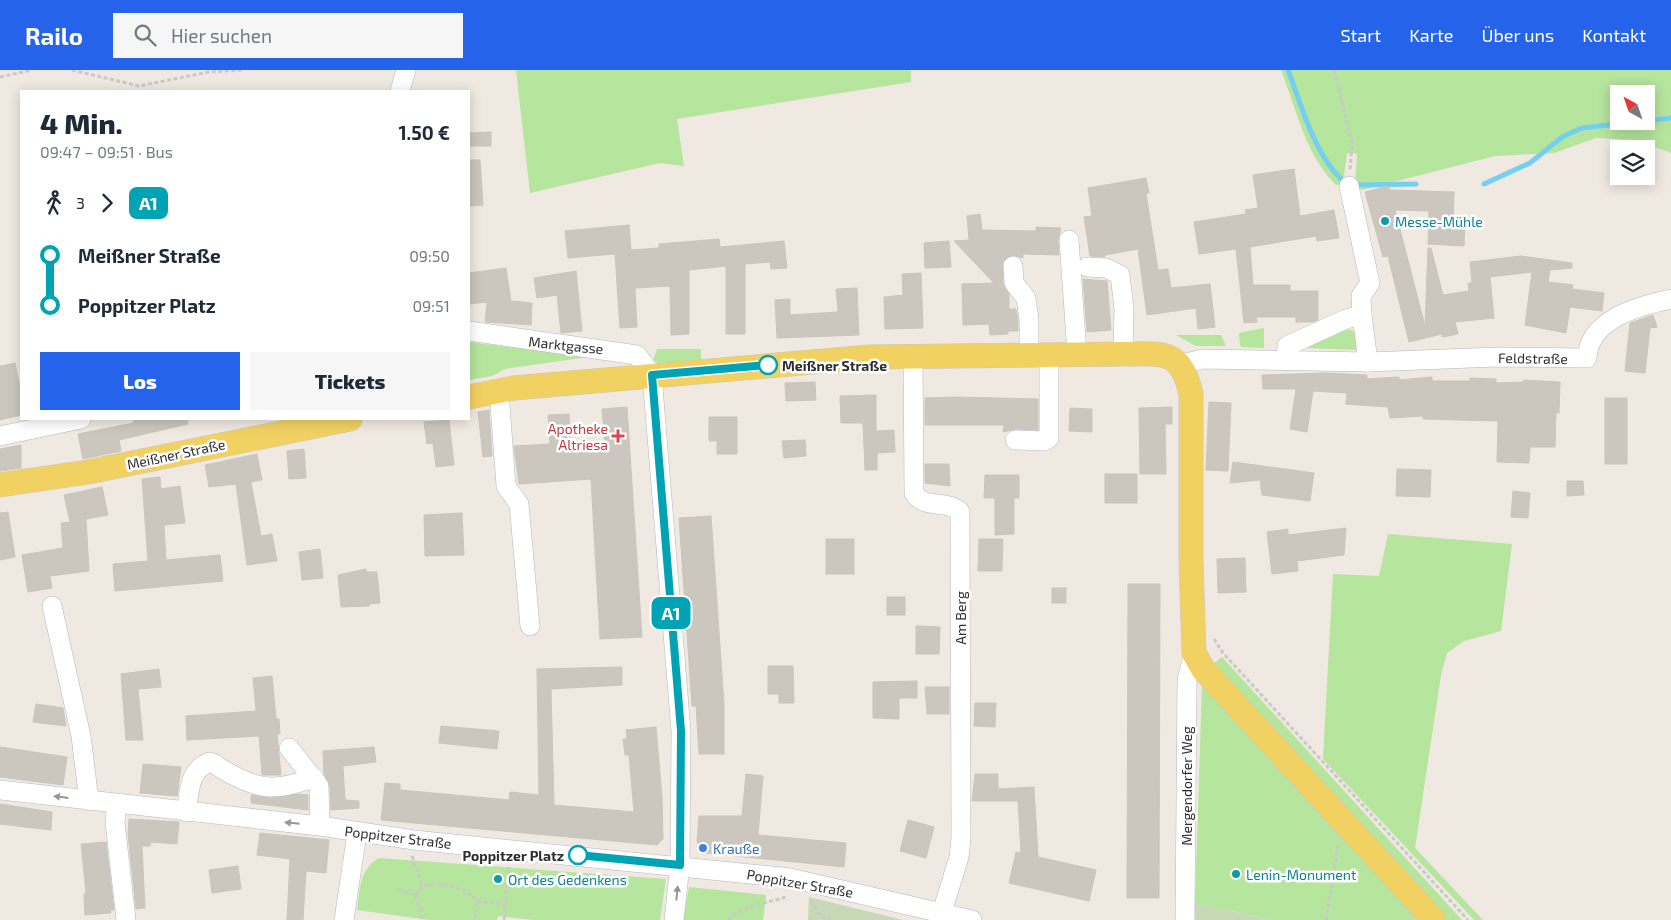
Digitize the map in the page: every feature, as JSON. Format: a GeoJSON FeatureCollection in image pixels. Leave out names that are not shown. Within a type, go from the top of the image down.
{"type":"FeatureCollection","features":[{"type":"Feature","properties":{"kind":"main road"},"geometry":{"type":"LineString","coordinates":[[470,397],[499,391],[652,375],[913,355],[1150,354],[1170,357],[1181,364],[1191,394],[1191,562],[1194,653],[1203,669],[1434,920]]}},
{"type":"Feature","properties":{"kind":"main road","name":"Meißner Straße"},"geometry":{"type":"LineString","coordinates":[[0,485],[88,472],[327,421]]}},
{"type":"Feature","properties":{"kind":"street"},"geometry":{"type":"LineString","coordinates":[[400,90],[406,70]]}},
{"type":"Feature","properties":{"kind":"street"},"geometry":{"type":"LineString","coordinates":[[1349,186],[1370,282],[1361,296],[1368,362]]}},
{"type":"Feature","properties":{"kind":"street"},"geometry":{"type":"LineString","coordinates":[[1069,240],[1077,354]]}},
{"type":"Feature","properties":{"kind":"street"},"geometry":{"type":"LineString","coordinates":[[1013,266],[1014,283],[1026,298],[1029,319],[1039,354],[1049,438],[1044,442],[1015,440]]}},
{"type":"Feature","properties":{"kind":"street"},"geometry":{"type":"LineString","coordinates":[[1087,267],[1106,268],[1120,275],[1124,308],[1123,354]]}},
{"type":"Feature","properties":{"kind":"street","name":"Feldstraße"},"geometry":{"type":"LineString","coordinates":[[1181,364],[1204,359],[1368,362],[1497,357],[1587,358],[1588,344],[1599,329],[1635,309],[1671,299]]}},
{"type":"Feature","properties":{"kind":"street"},"geometry":{"type":"LineString","coordinates":[[1286,360],[1287,346],[1346,319],[1362,315]]}},
{"type":"Feature","properties":{"kind":"street","name":"Marktgasse"},"geometry":{"type":"LineString","coordinates":[[470,331],[638,354],[652,375]]}},
{"type":"Feature","properties":{"kind":"street","name":"Am Berg"},"geometry":{"type":"LineString","coordinates":[[913,355],[914,493],[924,503],[954,506],[960,512],[961,839],[959,857],[942,912]]}},
{"type":"Feature","properties":{"kind":"street"},"geometry":{"type":"LineString","coordinates":[[652,375],[681,731],[680,865],[674,920]]}},
{"type":"Feature","properties":{"kind":"street"},"geometry":{"type":"LineString","coordinates":[[499,391],[506,486],[519,504],[530,626]]}},
{"type":"Feature","properties":{"kind":"street"},"geometry":{"type":"LineString","coordinates":[[0,436],[76,420]]}},
{"type":"Feature","properties":{"kind":"street"},"geometry":{"type":"LineString","coordinates":[[52,606],[81,736],[89,801]]}},
{"type":"Feature","properties":{"kind":"street","name":"Mergendorfer Weg"},"geometry":{"type":"LineString","coordinates":[[1185,920],[1187,680],[1194,653]]}},
{"type":"Feature","properties":{"kind":"street"},"geometry":{"type":"LineString","coordinates":[[290,748],[319,786],[320,826]]}},
{"type":"Feature","properties":{"kind":"street"},"geometry":{"type":"LineString","coordinates":[[186,812],[194,772],[201,765],[210,762],[225,771],[264,788],[279,788],[314,778]]}},
{"type":"Feature","properties":{"kind":"street","name":"Poppitzer Straße"},"geometry":{"type":"LineString","coordinates":[[0,790],[320,826],[414,840],[680,865],[790,878],[972,920]]}},
{"type":"Feature","properties":{"kind":"street"},"geometry":{"type":"LineString","coordinates":[[117,804],[115,822],[126,920]]}},
{"type":"Feature","properties":{"kind":"street"},"geometry":{"type":"LineString","coordinates":[[344,920],[358,833]]}},
{"type":"Feature","properties":{"kind":"path"},"geometry":{"type":"LineString","coordinates":[[0,77],[32,70]]}},
{"type":"Feature","properties":{"kind":"path"},"geometry":{"type":"LineString","coordinates":[[72,70],[139,86],[209,72],[242,70]]}},
{"type":"Feature","properties":{"kind":"path"},"geometry":{"type":"LineString","coordinates":[[1334,70],[1352,144],[1349,186]]}},
{"type":"Feature","properties":{"kind":"path"},"geometry":{"type":"LineString","coordinates":[[1223,653],[1468,920]]}},
{"type":"Feature","properties":{"kind":"path"},"geometry":{"type":"LineString","coordinates":[[1326,920],[1342,820]]}},
{"type":"Feature","properties":{"kind":"path"},"geometry":{"type":"LineString","coordinates":[[414,840],[411,860],[422,886]]}},
{"type":"Feature","properties":{"kind":"path"},"geometry":{"type":"LineString","coordinates":[[504,920],[511,849]]}},
{"type":"Feature","properties":{"kind":"path"},"geometry":{"type":"LineString","coordinates":[[422,920],[416,895],[422,886],[432,884],[460,887],[470,893],[477,901],[505,904]]}},
{"type":"Feature","properties":{"kind":"path"},"geometry":{"type":"LineString","coordinates":[[398,890],[416,895]]}},
{"type":"Feature","properties":{"kind":"path"},"geometry":{"type":"LineString","coordinates":[[728,920],[733,915],[751,907],[786,897]]}},
{"type":"Feature","properties":{"kind":"path"},"geometry":{"type":"LineString","coordinates":[[475,920],[477,901]]}},
{"type":"Feature","properties":{"kind":"green space"},"geometry":{"type":"Polygon","coordinates":[[[516,70],[911,70],[911,82],[677,119],[684,166],[660,163],[530,193],[516,70]]]}},
{"type":"Feature","properties":{"kind":"green space"},"geometry":{"type":"Polygon","coordinates":[[[1281,70],[1671,70],[1671,153],[1655,147],[1655,140],[1596,138],[1554,153],[1495,156],[1362,190],[1355,186],[1357,154],[1347,153],[1343,184],[1336,185],[1309,146],[1281,70]]]}},
{"type":"Feature","properties":{"kind":"green space"},"geometry":{"type":"Polygon","coordinates":[[[1264,328],[1264,348],[1242,347],[1240,345],[1239,333],[1264,328]]]}},
{"type":"Feature","properties":{"kind":"green space"},"geometry":{"type":"Polygon","coordinates":[[[1347,329],[1357,332],[1359,350],[1307,348],[1306,346],[1309,342],[1347,329]]]}},
{"type":"Feature","properties":{"kind":"green space"},"geometry":{"type":"Polygon","coordinates":[[[1176,335],[1221,335],[1226,346],[1196,346],[1176,335]]]}},
{"type":"Feature","properties":{"kind":"green space"},"geometry":{"type":"Polygon","coordinates":[[[470,342],[588,357],[505,369],[492,376],[470,380],[470,342]]]}},
{"type":"Feature","properties":{"kind":"green space"},"geometry":{"type":"Polygon","coordinates":[[[657,349],[701,349],[701,362],[663,366],[653,360],[657,349]]]}},
{"type":"Feature","properties":{"kind":"green space"},"geometry":{"type":"Polygon","coordinates":[[[1388,534],[1512,544],[1501,631],[1464,641],[1447,653],[1441,675],[1415,848],[1483,920],[1474,920],[1323,759],[1333,574],[1379,576],[1388,534]]]}},
{"type":"Feature","properties":{"kind":"green space"},"geometry":{"type":"Polygon","coordinates":[[[1222,657],[1462,920],[1445,920],[1212,665],[1222,657]]]}},
{"type":"Feature","properties":{"kind":"green space"},"geometry":{"type":"Polygon","coordinates":[[[1202,685],[1420,920],[1272,920],[1195,903],[1202,685]]]}},
{"type":"Feature","properties":{"kind":"green space"},"geometry":{"type":"Polygon","coordinates":[[[379,858],[666,879],[660,920],[533,920],[498,916],[497,920],[429,920],[357,910],[364,874],[372,863],[379,858]]]}},
{"type":"Feature","properties":{"kind":"green space"},"geometry":{"type":"Polygon","coordinates":[[[689,887],[766,895],[763,920],[683,920],[689,887]]]}},
{"type":"Feature","properties":{"kind":"green space"},"geometry":{"type":"Polygon","coordinates":[[[809,897],[903,920],[808,920],[809,897]]]}},
{"type":"Feature","properties":{"kind":"green space"},"geometry":{"type":"Polygon","coordinates":[[[1195,903],[1272,920],[1195,920],[1195,903]]]}},
{"type":"Feature","properties":{"kind":"building"},"geometry":{"type":"Polygon","coordinates":[[[491,132],[491,146],[470,146],[470,133],[491,132]]]}},
{"type":"Feature","properties":{"kind":"building"},"geometry":{"type":"Polygon","coordinates":[[[470,160],[480,160],[483,205],[470,206],[470,160]]]}},
{"type":"Feature","properties":{"kind":"building"},"geometry":{"type":"Polygon","coordinates":[[[1294,169],[1300,216],[1334,210],[1339,238],[1317,241],[1316,236],[1250,247],[1253,285],[1290,285],[1290,291],[1318,291],[1318,320],[1296,322],[1296,317],[1256,317],[1257,322],[1244,323],[1236,249],[1199,254],[1194,222],[1246,214],[1245,210],[1258,208],[1253,175],[1294,169]]]}},
{"type":"Feature","properties":{"kind":"building"},"geometry":{"type":"Polygon","coordinates":[[[1146,178],[1149,193],[1146,193],[1158,270],[1168,269],[1171,288],[1210,284],[1215,327],[1198,329],[1196,308],[1147,315],[1138,249],[1105,255],[1105,257],[1090,256],[1084,217],[1092,216],[1088,188],[1146,178]]]}},
{"type":"Feature","properties":{"kind":"building"},"geometry":{"type":"Polygon","coordinates":[[[1388,186],[1390,190],[1454,192],[1453,223],[1465,223],[1464,246],[1428,244],[1429,211],[1395,210],[1425,326],[1428,248],[1431,248],[1443,295],[1469,291],[1468,283],[1472,283],[1470,262],[1521,256],[1572,263],[1572,268],[1550,270],[1548,282],[1573,285],[1572,289],[1604,293],[1602,311],[1570,307],[1566,333],[1525,325],[1532,272],[1490,277],[1494,318],[1455,322],[1458,334],[1442,337],[1442,334],[1409,342],[1388,256],[1383,257],[1365,192],[1388,186]]]}},
{"type":"Feature","properties":{"kind":"building"},"geometry":{"type":"Polygon","coordinates":[[[980,214],[982,230],[1036,231],[1036,227],[1061,228],[1058,241],[1059,255],[1023,254],[1023,258],[1012,255],[1003,261],[1003,284],[1009,294],[1009,309],[1016,309],[1018,320],[1018,331],[1008,331],[1008,334],[990,335],[989,324],[963,325],[962,284],[994,283],[954,241],[969,240],[967,216],[980,214]]]}},
{"type":"Feature","properties":{"kind":"building"},"geometry":{"type":"Polygon","coordinates":[[[629,225],[631,250],[659,248],[659,244],[719,239],[720,247],[784,241],[787,268],[771,269],[770,262],[745,264],[745,334],[726,334],[726,266],[689,270],[689,334],[671,335],[670,286],[635,288],[637,327],[620,328],[615,254],[568,258],[565,231],[629,225]]]}},
{"type":"Feature","properties":{"kind":"building"},"geometry":{"type":"Polygon","coordinates":[[[949,241],[951,267],[925,268],[924,243],[949,241]]]}},
{"type":"Feature","properties":{"kind":"building"},"geometry":{"type":"Polygon","coordinates":[[[506,268],[511,301],[532,303],[531,325],[485,322],[487,302],[470,304],[470,273],[506,268]]]}},
{"type":"Feature","properties":{"kind":"building"},"geometry":{"type":"Polygon","coordinates":[[[576,271],[582,331],[561,333],[557,295],[537,298],[534,278],[576,271]]]}},
{"type":"Feature","properties":{"kind":"building"},"geometry":{"type":"Polygon","coordinates":[[[921,273],[923,328],[885,329],[884,297],[903,295],[902,274],[921,273]]]}},
{"type":"Feature","properties":{"kind":"building"},"geometry":{"type":"Polygon","coordinates":[[[1083,279],[1107,281],[1111,330],[1087,332],[1083,279]]]}},
{"type":"Feature","properties":{"kind":"building"},"geometry":{"type":"Polygon","coordinates":[[[857,288],[859,335],[777,338],[775,300],[790,299],[790,315],[838,312],[836,289],[857,288]]]}},
{"type":"Feature","properties":{"kind":"building"},"geometry":{"type":"Polygon","coordinates":[[[1653,315],[1657,327],[1650,328],[1645,373],[1625,371],[1630,323],[1653,315]]]}},
{"type":"Feature","properties":{"kind":"building"},"geometry":{"type":"Polygon","coordinates":[[[15,363],[20,387],[20,415],[0,420],[0,366],[15,363]]]}},
{"type":"Feature","properties":{"kind":"building"},"geometry":{"type":"Polygon","coordinates":[[[1325,373],[1367,375],[1367,379],[1399,377],[1399,380],[1432,377],[1432,381],[1470,381],[1470,378],[1496,379],[1496,383],[1524,382],[1524,380],[1560,382],[1559,413],[1556,413],[1555,447],[1530,447],[1529,463],[1497,462],[1498,421],[1423,419],[1423,416],[1390,418],[1388,407],[1346,404],[1347,393],[1313,391],[1307,432],[1290,429],[1296,389],[1263,389],[1262,375],[1325,373]]]}},
{"type":"Feature","properties":{"kind":"building"},"geometry":{"type":"Polygon","coordinates":[[[815,382],[816,400],[786,401],[785,383],[815,382]]]}},
{"type":"Feature","properties":{"kind":"building"},"geometry":{"type":"Polygon","coordinates":[[[876,395],[876,431],[894,430],[895,452],[877,453],[877,470],[865,470],[863,423],[841,423],[840,396],[876,395]]]}},
{"type":"Feature","properties":{"kind":"building"},"geometry":{"type":"Polygon","coordinates":[[[925,398],[1038,399],[1038,430],[1015,429],[1003,432],[1004,425],[925,425],[925,398]]]}},
{"type":"Feature","properties":{"kind":"building"},"geometry":{"type":"Polygon","coordinates":[[[1605,398],[1627,398],[1627,464],[1605,464],[1605,398]]]}},
{"type":"Feature","properties":{"kind":"building"},"geometry":{"type":"Polygon","coordinates":[[[1209,402],[1231,403],[1228,471],[1206,470],[1209,402]]]}},
{"type":"Feature","properties":{"kind":"building"},"geometry":{"type":"Polygon","coordinates":[[[627,407],[642,637],[600,639],[591,479],[519,484],[514,446],[550,444],[548,415],[569,414],[571,446],[605,444],[602,409],[627,407]]]}},
{"type":"Feature","properties":{"kind":"building"},"geometry":{"type":"Polygon","coordinates":[[[1172,407],[1172,424],[1165,424],[1166,474],[1140,474],[1139,408],[1172,407]]]}},
{"type":"Feature","properties":{"kind":"building"},"geometry":{"type":"Polygon","coordinates":[[[1070,408],[1092,409],[1092,432],[1069,431],[1070,408]]]}},
{"type":"Feature","properties":{"kind":"building"},"geometry":{"type":"Polygon","coordinates":[[[489,410],[492,456],[483,457],[478,412],[489,410]]]}},
{"type":"Feature","properties":{"kind":"building"},"geometry":{"type":"Polygon","coordinates":[[[709,417],[737,417],[737,454],[717,454],[717,441],[709,441],[709,417]]]}},
{"type":"Feature","properties":{"kind":"building"},"geometry":{"type":"Polygon","coordinates":[[[187,420],[188,424],[119,440],[121,451],[83,459],[78,434],[134,423],[133,421],[187,420]]]}},
{"type":"Feature","properties":{"kind":"building"},"geometry":{"type":"Polygon","coordinates":[[[449,420],[454,465],[436,467],[433,443],[427,444],[424,422],[449,420]]]}},
{"type":"Feature","properties":{"kind":"building"},"geometry":{"type":"Polygon","coordinates":[[[805,440],[806,456],[784,458],[782,441],[805,440]]]}},
{"type":"Feature","properties":{"kind":"building"},"geometry":{"type":"Polygon","coordinates":[[[21,445],[21,468],[0,471],[0,449],[21,445]]]}},
{"type":"Feature","properties":{"kind":"building"},"geometry":{"type":"Polygon","coordinates":[[[304,449],[306,478],[289,479],[287,451],[304,449]]]}},
{"type":"Feature","properties":{"kind":"building"},"geometry":{"type":"Polygon","coordinates":[[[257,454],[262,480],[251,482],[261,536],[272,534],[277,561],[247,565],[236,484],[209,487],[205,465],[257,454]]]}},
{"type":"Feature","properties":{"kind":"building"},"geometry":{"type":"Polygon","coordinates":[[[1233,462],[1314,473],[1310,501],[1262,495],[1260,480],[1230,483],[1233,462]]]}},
{"type":"Feature","properties":{"kind":"building"},"geometry":{"type":"Polygon","coordinates":[[[925,464],[949,464],[950,486],[925,483],[925,464]]]}},
{"type":"Feature","properties":{"kind":"building"},"geometry":{"type":"Polygon","coordinates":[[[1397,469],[1431,470],[1430,497],[1396,496],[1397,469]]]}},
{"type":"Feature","properties":{"kind":"building"},"geometry":{"type":"Polygon","coordinates":[[[1105,474],[1137,474],[1137,503],[1105,503],[1105,474]]]}},
{"type":"Feature","properties":{"kind":"building"},"geometry":{"type":"Polygon","coordinates":[[[985,475],[1019,475],[1019,498],[1014,498],[1014,534],[995,535],[995,498],[984,498],[985,475]]]}},
{"type":"Feature","properties":{"kind":"building"},"geometry":{"type":"Polygon","coordinates":[[[160,477],[161,489],[180,486],[185,523],[164,525],[166,560],[220,555],[223,581],[115,591],[113,564],[148,561],[142,479],[160,477]]]}},
{"type":"Feature","properties":{"kind":"building"},"geometry":{"type":"Polygon","coordinates":[[[1567,481],[1583,481],[1584,495],[1567,496],[1567,481]]]}},
{"type":"Feature","properties":{"kind":"building"},"geometry":{"type":"Polygon","coordinates":[[[102,487],[108,515],[86,519],[89,571],[50,576],[52,588],[28,592],[22,555],[63,548],[61,523],[70,522],[64,495],[102,487]]]}},
{"type":"Feature","properties":{"kind":"building"},"geometry":{"type":"Polygon","coordinates":[[[1513,491],[1530,493],[1528,518],[1511,517],[1513,491]]]}},
{"type":"Feature","properties":{"kind":"building"},"geometry":{"type":"Polygon","coordinates":[[[8,512],[15,557],[0,560],[0,513],[8,512]]]}},
{"type":"Feature","properties":{"kind":"building"},"geometry":{"type":"Polygon","coordinates":[[[462,513],[464,555],[425,556],[424,515],[462,513]]]}},
{"type":"Feature","properties":{"kind":"building"},"geometry":{"type":"Polygon","coordinates":[[[711,516],[724,704],[724,754],[699,754],[696,706],[692,706],[679,518],[711,516]]]}},
{"type":"Feature","properties":{"kind":"building"},"geometry":{"type":"Polygon","coordinates":[[[1346,528],[1344,555],[1297,561],[1298,571],[1272,574],[1267,532],[1288,529],[1288,535],[1346,528]]]}},
{"type":"Feature","properties":{"kind":"building"},"geometry":{"type":"Polygon","coordinates":[[[826,539],[854,539],[854,574],[826,574],[826,539]]]}},
{"type":"Feature","properties":{"kind":"building"},"geometry":{"type":"Polygon","coordinates":[[[979,539],[1003,539],[1002,571],[978,571],[979,539]]]}},
{"type":"Feature","properties":{"kind":"building"},"geometry":{"type":"Polygon","coordinates":[[[320,549],[323,578],[302,580],[299,552],[320,549]]]}},
{"type":"Feature","properties":{"kind":"building"},"geometry":{"type":"Polygon","coordinates":[[[1245,558],[1246,592],[1218,593],[1217,559],[1245,558]]]}},
{"type":"Feature","properties":{"kind":"building"},"geometry":{"type":"Polygon","coordinates":[[[366,569],[366,572],[377,572],[380,603],[369,604],[369,606],[341,607],[338,575],[366,569]]]}},
{"type":"Feature","properties":{"kind":"building"},"geometry":{"type":"Polygon","coordinates":[[[1128,584],[1160,584],[1159,898],[1127,898],[1128,584]]]}},
{"type":"Feature","properties":{"kind":"building"},"geometry":{"type":"Polygon","coordinates":[[[1052,588],[1066,588],[1066,603],[1052,603],[1052,588]]]}},
{"type":"Feature","properties":{"kind":"building"},"geometry":{"type":"Polygon","coordinates":[[[887,597],[905,597],[905,615],[887,615],[887,597]]]}},
{"type":"Feature","properties":{"kind":"building"},"geometry":{"type":"Polygon","coordinates":[[[916,626],[940,627],[939,654],[916,654],[916,626]]]}},
{"type":"Feature","properties":{"kind":"building"},"geometry":{"type":"Polygon","coordinates":[[[768,666],[793,666],[794,703],[779,703],[779,694],[768,694],[768,666]]]}},
{"type":"Feature","properties":{"kind":"building"},"geometry":{"type":"Polygon","coordinates":[[[622,667],[622,685],[551,689],[554,805],[634,812],[629,755],[625,755],[623,739],[627,739],[626,730],[656,727],[662,797],[663,839],[657,845],[381,820],[385,783],[400,784],[400,790],[509,800],[510,792],[539,795],[537,669],[622,667]]]}},
{"type":"Feature","properties":{"kind":"building"},"geometry":{"type":"Polygon","coordinates":[[[159,669],[161,687],[138,689],[143,740],[126,740],[121,674],[159,669]]]}},
{"type":"Feature","properties":{"kind":"building"},"geometry":{"type":"Polygon","coordinates":[[[272,676],[276,719],[279,719],[280,734],[277,734],[281,775],[262,775],[259,736],[187,740],[186,716],[256,711],[253,678],[272,676]]]}},
{"type":"Feature","properties":{"kind":"building"},"geometry":{"type":"Polygon","coordinates":[[[917,681],[917,698],[899,698],[899,719],[873,718],[873,682],[917,681]]]}},
{"type":"Feature","properties":{"kind":"building"},"geometry":{"type":"Polygon","coordinates":[[[925,687],[949,687],[949,714],[927,714],[925,687]]]}},
{"type":"Feature","properties":{"kind":"building"},"geometry":{"type":"Polygon","coordinates":[[[975,703],[996,703],[995,727],[974,726],[975,703]]]}},
{"type":"Feature","properties":{"kind":"building"},"geometry":{"type":"Polygon","coordinates":[[[36,704],[63,708],[66,726],[33,722],[36,704]]]}},
{"type":"Feature","properties":{"kind":"building"},"geometry":{"type":"Polygon","coordinates":[[[441,726],[499,731],[497,749],[439,743],[441,726]]]}},
{"type":"Feature","properties":{"kind":"building"},"geometry":{"type":"Polygon","coordinates":[[[0,747],[67,757],[63,785],[0,777],[0,747]]]}},
{"type":"Feature","properties":{"kind":"building"},"geometry":{"type":"Polygon","coordinates":[[[374,747],[376,762],[343,766],[345,800],[359,801],[359,808],[331,810],[330,786],[324,774],[323,751],[374,747]]]}},
{"type":"Feature","properties":{"kind":"building"},"geometry":{"type":"Polygon","coordinates":[[[143,764],[181,767],[177,796],[140,793],[143,764]]]}},
{"type":"Feature","properties":{"kind":"building"},"geometry":{"type":"Polygon","coordinates":[[[746,774],[763,776],[758,835],[846,843],[844,867],[706,853],[697,842],[699,816],[742,816],[746,774]]]}},
{"type":"Feature","properties":{"kind":"building"},"geometry":{"type":"Polygon","coordinates":[[[975,774],[998,774],[998,789],[1034,787],[1038,857],[1096,870],[1089,901],[1009,883],[1016,852],[1021,853],[1018,801],[972,801],[975,774]]]}},
{"type":"Feature","properties":{"kind":"building"},"geometry":{"type":"Polygon","coordinates":[[[298,794],[308,795],[308,810],[251,803],[251,795],[270,798],[298,794]]]}},
{"type":"Feature","properties":{"kind":"building"},"geometry":{"type":"Polygon","coordinates":[[[0,804],[52,812],[51,830],[0,824],[0,804]]]}},
{"type":"Feature","properties":{"kind":"building"},"geometry":{"type":"Polygon","coordinates":[[[129,819],[179,822],[177,844],[151,842],[150,846],[142,846],[145,908],[136,909],[128,834],[129,819]]]}},
{"type":"Feature","properties":{"kind":"building"},"geometry":{"type":"Polygon","coordinates":[[[908,820],[934,827],[926,858],[900,851],[908,820]]]}},
{"type":"Feature","properties":{"kind":"building"},"geometry":{"type":"Polygon","coordinates":[[[260,833],[329,840],[326,873],[306,871],[303,920],[287,920],[290,859],[257,855],[260,833]]]}},
{"type":"Feature","properties":{"kind":"building"},"geometry":{"type":"Polygon","coordinates":[[[106,842],[114,910],[110,910],[111,913],[85,915],[84,894],[86,893],[81,844],[106,842]]]}},
{"type":"Feature","properties":{"kind":"building"},"geometry":{"type":"Polygon","coordinates":[[[238,866],[241,889],[212,893],[209,870],[238,866]]]}},
{"type":"Feature","properties":{"kind":"waterway"},"geometry":{"type":"LineString","coordinates":[[1288,70],[1316,142],[1331,168],[1341,179]]}},
{"type":"Feature","properties":{"kind":"waterway"},"geometry":{"type":"LineString","coordinates":[[1484,184],[1530,163],[1562,137],[1582,128],[1671,118]]}},
{"type":"Feature","properties":{"kind":"waterway"},"geometry":{"type":"LineString","coordinates":[[1359,185],[1416,184]]}},
{"type":"Feature","properties":{"kind":"bus line","name":"A1"},"geometry":{"type":"LineString","coordinates":[[578,855],[680,865],[681,731],[652,375],[768,365]]}},
{"type":"Feature","properties":{"kind":"place","name":"Messe-Mühle"},"geometry":{"type":"Point","coordinates":[1385,221]}},
{"type":"Feature","properties":{"kind":"place","name":"Meißner Straße"},"geometry":{"type":"Point","coordinates":[768,365]}},
{"type":"Feature","properties":{"kind":"place","name":"Apotheke Altriesa"},"geometry":{"type":"Point","coordinates":[618,436]}},
{"type":"Feature","properties":{"kind":"place","name":"Krauße"},"geometry":{"type":"Point","coordinates":[703,848]}},
{"type":"Feature","properties":{"kind":"place","name":"Poppitzer Platz"},"geometry":{"type":"Point","coordinates":[578,855]}},
{"type":"Feature","properties":{"kind":"place","name":"Lenin-Monument"},"geometry":{"type":"Point","coordinates":[1236,874]}},
{"type":"Feature","properties":{"kind":"place","name":"Ort des Gedenkens"},"geometry":{"type":"Point","coordinates":[498,879]}}]}
